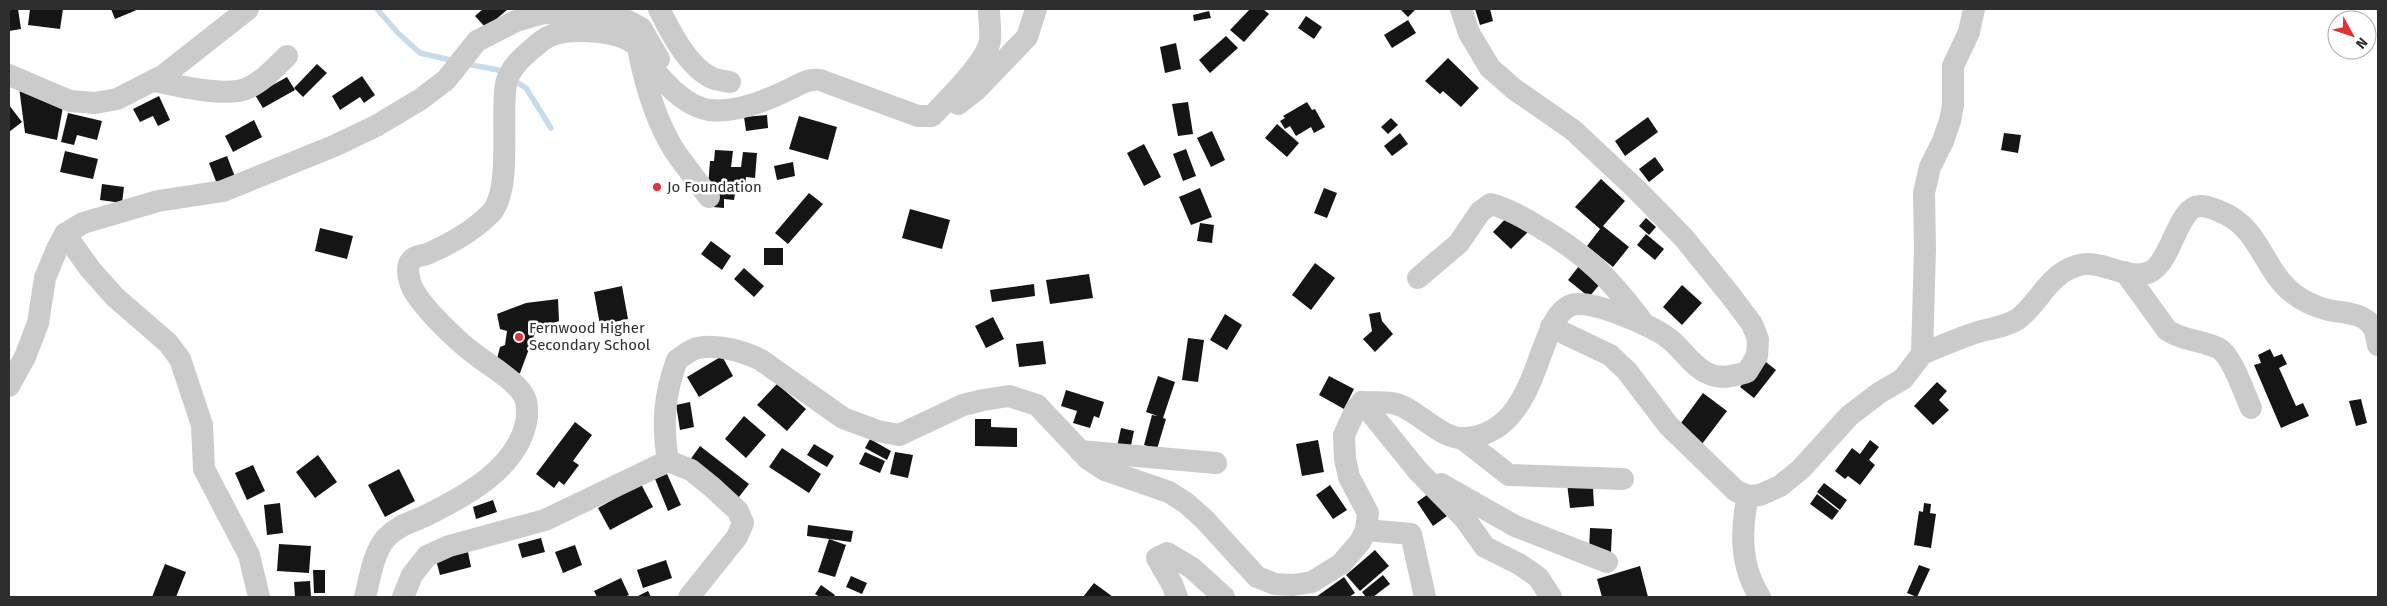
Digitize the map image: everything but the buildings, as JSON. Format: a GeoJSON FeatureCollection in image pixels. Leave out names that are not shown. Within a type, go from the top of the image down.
{"type":"FeatureCollection","features":[{"type":"Feature","properties":{"kind":"street"},"geometry":{"type":"LineString","coordinates":[[9,75],[70,101],[95,103],[117,99],[155,80],[248,9]]}},
{"type":"Feature","properties":{"kind":"street"},"geometry":{"type":"LineString","coordinates":[[659,9],[682,50],[710,77],[730,82]]}},
{"type":"Feature","properties":{"kind":"street"},"geometry":{"type":"LineString","coordinates":[[932,116],[962,85],[981,59],[990,42],[989,9]]}},
{"type":"Feature","properties":{"kind":"street"},"geometry":{"type":"LineString","coordinates":[[365,597],[375,560],[382,543],[389,534],[401,525],[437,510],[488,478],[504,463],[520,438],[527,417],[526,400],[513,383],[454,337],[426,306],[412,287],[408,271],[409,264],[415,256],[427,254],[470,231],[492,212],[503,180],[503,119],[506,81],[518,61],[545,38],[568,31],[598,31],[626,39],[638,48],[668,86],[691,105],[706,109],[725,111],[748,106],[790,89],[806,79],[820,80],[918,116],[932,116],[963,100],[1004,63],[1027,37],[1036,9]]}},
{"type":"Feature","properties":{"kind":"street"},"geometry":{"type":"LineString","coordinates":[[1462,9],[1469,33],[1490,68],[1514,89],[1573,130],[1684,238],[1752,324],[1758,340],[1757,356],[1747,372],[1726,378],[1706,373],[1660,332],[1600,306],[1575,304],[1562,310],[1551,327],[1523,398],[1513,412],[1503,422],[1483,436],[1463,439]]}},
{"type":"Feature","properties":{"kind":"street"},"geometry":{"type":"LineString","coordinates":[[1922,354],[1925,248],[1924,193],[1930,168],[1950,121],[1953,105],[1953,66],[1969,32],[1974,9]]}},
{"type":"Feature","properties":{"kind":"street"},"geometry":{"type":"LineString","coordinates":[[9,386],[25,356],[38,323],[45,278],[65,234],[83,223],[104,215],[158,201],[223,191],[334,146],[376,126],[421,99],[446,80],[477,41],[516,20],[544,13],[592,11],[622,18],[641,28],[655,49],[668,86]]}},
{"type":"Feature","properties":{"kind":"street"},"geometry":{"type":"LineString","coordinates":[[638,48],[645,82],[655,112],[674,150],[709,197]]}},
{"type":"Feature","properties":{"kind":"street"},"geometry":{"type":"LineString","coordinates":[[155,80],[194,90],[245,90],[262,80],[287,56]]}},
{"type":"Feature","properties":{"kind":"street"},"geometry":{"type":"LineString","coordinates":[[1418,278],[1459,243],[1480,212],[1491,204],[1508,208],[1570,245],[1593,264],[1621,293],[1646,326]]}},
{"type":"Feature","properties":{"kind":"street"},"geometry":{"type":"LineString","coordinates":[[1551,327],[1610,355],[1627,371],[1668,425],[1707,465],[1736,491],[1748,496],[1760,495],[1780,486],[1801,469],[1849,416],[1878,393],[1903,378],[1922,354],[1960,338],[2008,325],[2019,318],[2058,275],[2076,266],[2092,263],[2125,272],[2140,274],[2152,271],[2162,260],[2179,226],[2192,208],[2200,205],[2212,208],[2242,223],[2253,237],[2278,278],[2294,294],[2327,310],[2350,313],[2365,319],[2374,328],[2378,345]]}},
{"type":"Feature","properties":{"kind":"street"},"geometry":{"type":"LineString","coordinates":[[65,234],[90,269],[115,297],[168,343],[180,359],[202,425],[204,469],[249,555],[259,597]]}},
{"type":"Feature","properties":{"kind":"street"},"geometry":{"type":"LineString","coordinates":[[2125,272],[2168,330],[2177,336],[2218,348],[2226,353],[2251,408]]}},
{"type":"Feature","properties":{"kind":"street"},"geometry":{"type":"LineString","coordinates":[[668,461],[664,438],[665,398],[677,360],[697,348],[720,348],[747,354],[761,360],[843,418],[878,431],[900,435],[963,405],[1009,396],[1036,404],[1080,451],[1105,470],[1169,492],[1186,503],[1204,519],[1257,577],[1275,584],[1293,585],[1312,582],[1341,564],[1360,542],[1366,530],[1368,513],[1349,477],[1345,459],[1344,435],[1354,411],[1362,402]]}},
{"type":"Feature","properties":{"kind":"street"},"geometry":{"type":"LineString","coordinates":[[1362,402],[1397,404],[1441,431],[1463,439],[1509,475],[1623,479]]}},
{"type":"Feature","properties":{"kind":"street"},"geometry":{"type":"LineString","coordinates":[[1362,402],[1418,471],[1465,519],[1485,547],[1519,564],[1538,577],[1551,597]]}},
{"type":"Feature","properties":{"kind":"street"},"geometry":{"type":"LineString","coordinates":[[1080,451],[1216,463]]}},
{"type":"Feature","properties":{"kind":"street"},"geometry":{"type":"LineString","coordinates":[[403,597],[412,575],[427,556],[449,546],[545,520],[668,461],[691,470],[712,487],[738,511],[743,524],[737,537],[699,594]]}},
{"type":"Feature","properties":{"kind":"street"},"geometry":{"type":"LineString","coordinates":[[1418,471],[1515,526],[1607,562]]}},
{"type":"Feature","properties":{"kind":"street"},"geometry":{"type":"LineString","coordinates":[[1748,496],[1742,523],[1742,541],[1753,586],[1760,597]]}},
{"type":"Feature","properties":{"kind":"street"},"geometry":{"type":"LineString","coordinates":[[1366,530],[1412,534],[1425,597]]}},
{"type":"Feature","properties":{"kind":"street"},"geometry":{"type":"LineString","coordinates":[[1177,597],[1157,558],[1167,553],[1192,568],[1224,597]]}},
{"type":"Feature","properties":{"kind":"street"},"geometry":{"type":"LineString","coordinates":[[1244,564],[1267,597]]}},
{"type":"Feature","properties":{"kind":"waterway"},"geometry":{"type":"LineString","coordinates":[[377,9],[398,33],[420,53],[455,61]]}},
{"type":"Feature","properties":{"kind":"waterway"},"geometry":{"type":"LineString","coordinates":[[467,64],[498,70],[506,75]]}},
{"type":"Feature","properties":{"kind":"waterway"},"geometry":{"type":"LineString","coordinates":[[513,80],[526,88],[551,128]]}},
{"type":"Feature","properties":{"kind":"place","name":"Jo Foundation"},"geometry":{"type":"Point","coordinates":[657,187]}},
{"type":"Feature","properties":{"kind":"place","name":"Fernwood Higher Secondary School"},"geometry":{"type":"Point","coordinates":[519,337]}}]}
